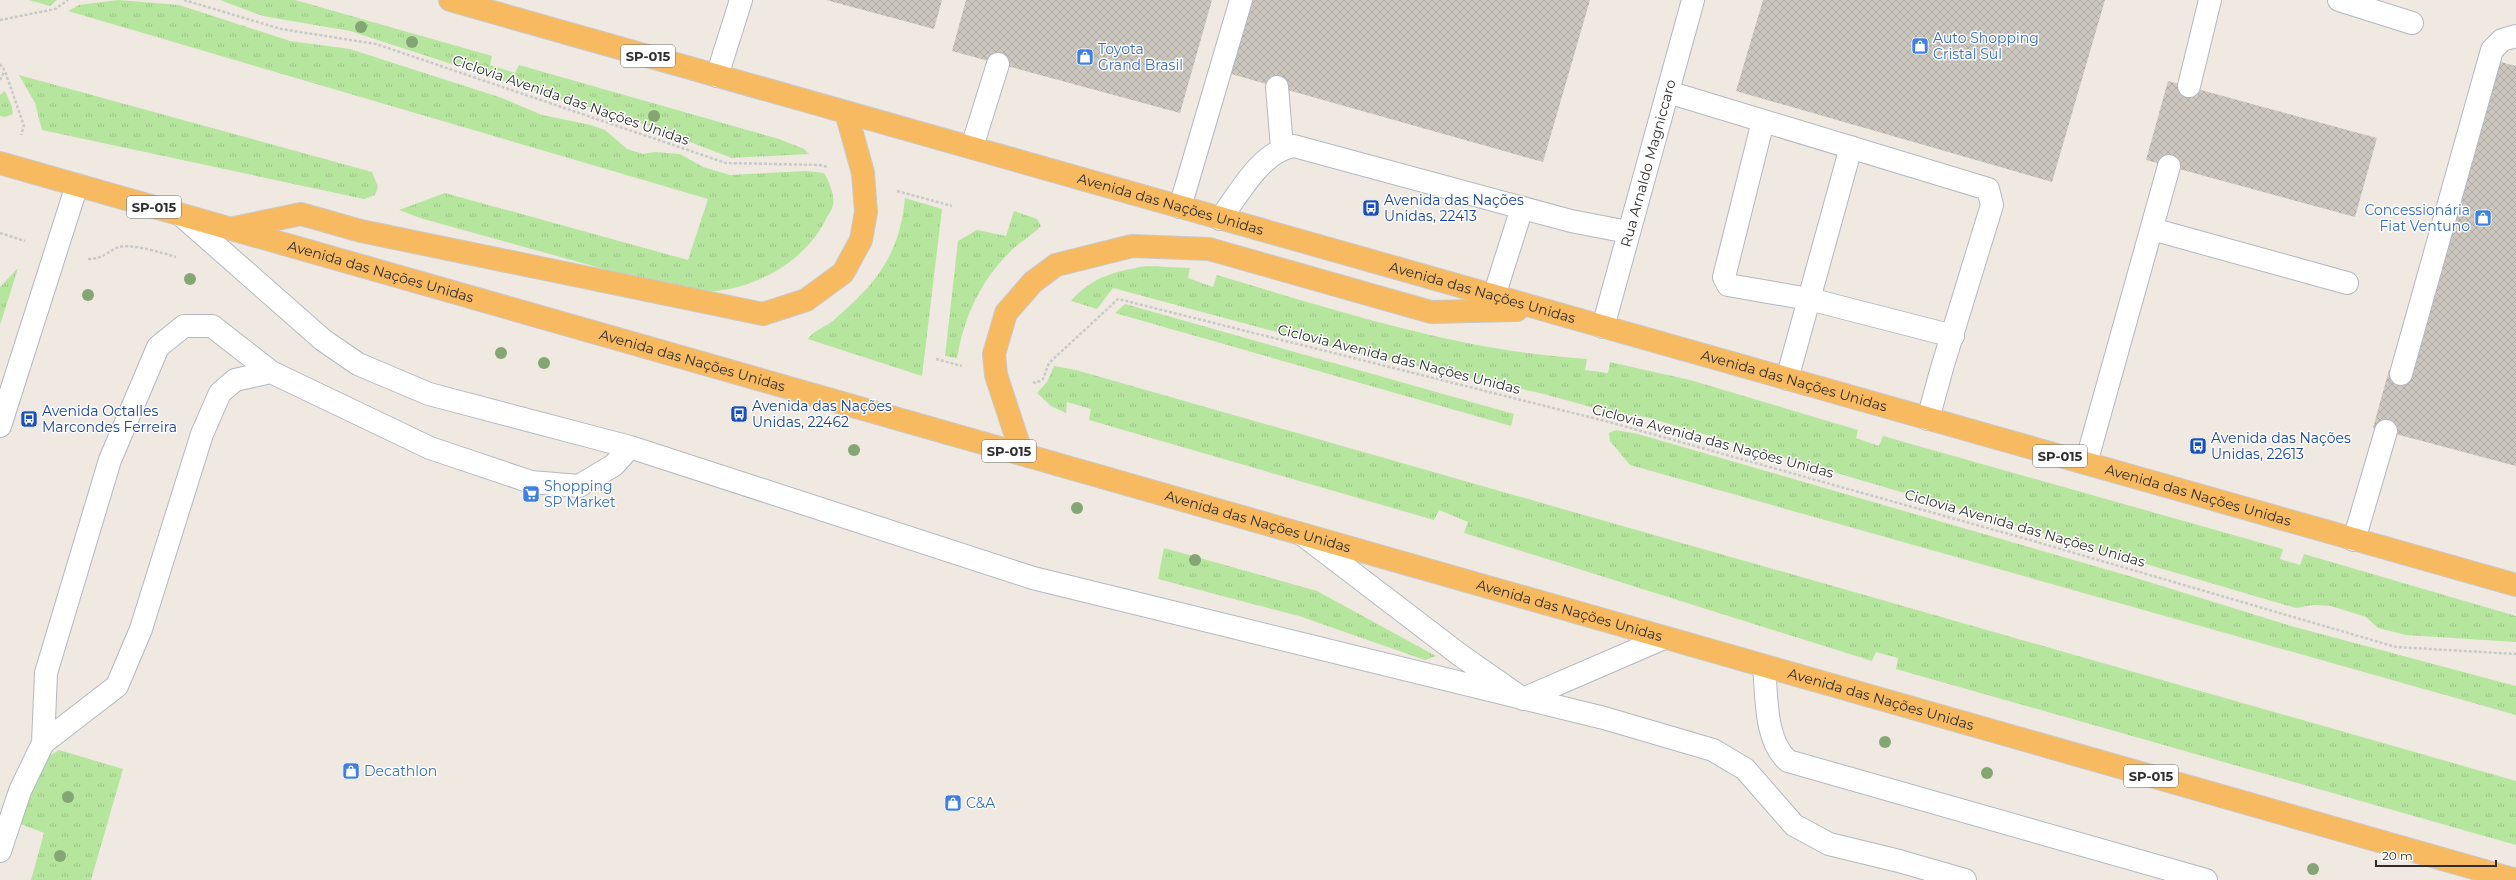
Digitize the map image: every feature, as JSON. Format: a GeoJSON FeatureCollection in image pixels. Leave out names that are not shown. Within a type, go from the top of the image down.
{"type":"FeatureCollection","features":[{"type":"Feature","properties":{"kind":"highway","name":"Avenida das Nações Unidas"},"geometry":{"type":"LineString","coordinates":[[450,0],[972,147],[1180,208],[2516,585]]}},
{"type":"Feature","properties":{"kind":"highway"},"geometry":{"type":"LineString","coordinates":[[230,229],[301,214],[361,231],[763,314],[806,300],[843,273],[861,240],[866,212],[864,179],[846,112]]}},
{"type":"Feature","properties":{"kind":"highway","name":"Avenida das Nações Unidas"},"geometry":{"type":"LineString","coordinates":[[0,163],[2516,880]]}},
{"type":"Feature","properties":{"kind":"highway"},"geometry":{"type":"LineString","coordinates":[[1022,454],[996,375],[994,354],[1006,313],[1033,282],[1056,265],[1132,246],[1209,249],[1431,312],[1538,309]]}},
{"type":"Feature","properties":{"kind":"street"},"geometry":{"type":"LineString","coordinates":[[717,76],[741,0]]}},
{"type":"Feature","properties":{"kind":"street"},"geometry":{"type":"LineString","coordinates":[[1180,208],[1241,0]]}},
{"type":"Feature","properties":{"kind":"street","name":"Rua Arnaldo Magniccaro"},"geometry":{"type":"LineString","coordinates":[[1603,327],[1693,0]]}},
{"type":"Feature","properties":{"kind":"street"},"geometry":{"type":"LineString","coordinates":[[2189,86],[2210,0]]}},
{"type":"Feature","properties":{"kind":"street"},"geometry":{"type":"LineString","coordinates":[[2339,0],[2412,22]]}},
{"type":"Feature","properties":{"kind":"street"},"geometry":{"type":"LineString","coordinates":[[2401,374],[2492,50],[2502,40],[2516,36]]}},
{"type":"Feature","properties":{"kind":"street"},"geometry":{"type":"LineString","coordinates":[[972,147],[998,64]]}},
{"type":"Feature","properties":{"kind":"street"},"geometry":{"type":"LineString","coordinates":[[1277,87],[1282,148]]}},
{"type":"Feature","properties":{"kind":"street"},"geometry":{"type":"LineString","coordinates":[[1668,92],[1988,189],[1992,205],[1928,419]]}},
{"type":"Feature","properties":{"kind":"street"},"geometry":{"type":"LineString","coordinates":[[1763,121],[1724,277],[1728,285],[1809,299],[1953,336]]}},
{"type":"Feature","properties":{"kind":"street"},"geometry":{"type":"LineString","coordinates":[[1220,219],[1265,160],[1282,148],[1294,146],[1598,228],[1628,232]]}},
{"type":"Feature","properties":{"kind":"street"},"geometry":{"type":"LineString","coordinates":[[1787,379],[1851,147]]}},
{"type":"Feature","properties":{"kind":"street"},"geometry":{"type":"LineString","coordinates":[[2086,463],[2169,166]]}},
{"type":"Feature","properties":{"kind":"street"},"geometry":{"type":"LineString","coordinates":[[0,426],[77,186]]}},
{"type":"Feature","properties":{"kind":"street"},"geometry":{"type":"LineString","coordinates":[[1494,296],[1522,208]]}},
{"type":"Feature","properties":{"kind":"street"},"geometry":{"type":"LineString","coordinates":[[181,215],[323,340],[358,364],[429,394],[630,447],[825,509],[1033,578],[1523,698],[1656,732],[1713,750],[1745,769],[1794,825],[1829,844],[1899,861],[1965,880]]}},
{"type":"Feature","properties":{"kind":"street"},"geometry":{"type":"LineString","coordinates":[[2152,229],[2347,283]]}},
{"type":"Feature","properties":{"kind":"street"},"geometry":{"type":"LineString","coordinates":[[0,851],[20,791],[43,743],[46,673],[110,460],[158,347],[184,326],[212,326],[271,372],[430,448],[531,482],[579,486],[614,465],[630,447]]}},
{"type":"Feature","properties":{"kind":"street"},"geometry":{"type":"LineString","coordinates":[[43,743],[117,686],[141,629],[202,434],[220,393],[235,380],[271,372]]}},
{"type":"Feature","properties":{"kind":"street"},"geometry":{"type":"LineString","coordinates":[[2354,540],[2386,431]]}},
{"type":"Feature","properties":{"kind":"street"},"geometry":{"type":"LineString","coordinates":[[1304,535],[1460,654],[1523,698]]}},
{"type":"Feature","properties":{"kind":"street"},"geometry":{"type":"LineString","coordinates":[[1523,698],[1664,638]]}},
{"type":"Feature","properties":{"kind":"street"},"geometry":{"type":"LineString","coordinates":[[1764,666],[1770,725],[1777,745],[1788,761],[2206,880]]}},
{"type":"Feature","properties":{"kind":"path"},"geometry":{"type":"LineString","coordinates":[[0,20],[55,9],[68,0]]}},
{"type":"Feature","properties":{"kind":"path","name":"Ciclovia Avenida das Nações Unidas"},"geometry":{"type":"LineString","coordinates":[[184,0],[281,29],[376,44],[726,163],[820,165],[910,195],[952,206]]}},
{"type":"Feature","properties":{"kind":"path"},"geometry":{"type":"LineString","coordinates":[[0,64],[5,71],[24,126]]}},
{"type":"Feature","properties":{"kind":"path"},"geometry":{"type":"LineString","coordinates":[[0,80],[5,71]]}},
{"type":"Feature","properties":{"kind":"path"},"geometry":{"type":"LineString","coordinates":[[87,260],[99,259],[117,247],[128,246],[181,258]]}},
{"type":"Feature","properties":{"kind":"path","name":"Ciclovia Avenida das Nações Unidas"},"geometry":{"type":"LineString","coordinates":[[936,359],[996,375],[1036,383],[1043,379],[1049,363],[1118,299],[1609,422],[2023,538],[2396,647],[2516,654]]}},
{"type":"Feature","properties":{"kind":"green space"},"geometry":{"type":"Polygon","coordinates":[[[29,0],[57,0],[50,6],[29,0]]]}},
{"type":"Feature","properties":{"kind":"green space"},"geometry":{"type":"Polygon","coordinates":[[[118,0],[179,5],[290,41],[350,49],[502,98],[542,115],[591,125],[605,130],[627,149],[643,154],[655,152],[680,154],[703,167],[730,175],[805,171],[824,173],[830,184],[832,193],[833,201],[831,211],[811,242],[791,261],[779,269],[754,282],[741,286],[705,291],[683,291],[420,218],[399,210],[445,193],[688,260],[708,199],[68,11],[79,5],[118,0]]]}},
{"type":"Feature","properties":{"kind":"green space"},"geometry":{"type":"Polygon","coordinates":[[[220,0],[295,0],[492,56],[490,65],[515,73],[519,65],[779,139],[804,149],[809,154],[732,158],[603,109],[581,106],[350,31],[263,16],[220,0]]]}},
{"type":"Feature","properties":{"kind":"green space"},"geometry":{"type":"Polygon","coordinates":[[[19,75],[372,172],[378,187],[375,195],[364,199],[42,130],[35,103],[19,75]]]}},
{"type":"Feature","properties":{"kind":"green space"},"geometry":{"type":"Polygon","coordinates":[[[5,91],[12,107],[13,114],[5,117],[0,116],[0,95],[5,91]]]}},
{"type":"Feature","properties":{"kind":"green space"},"geometry":{"type":"Polygon","coordinates":[[[905,198],[942,209],[922,376],[808,339],[813,333],[832,322],[850,306],[863,293],[884,266],[898,236],[905,198]]]}},
{"type":"Feature","properties":{"kind":"green space"},"geometry":{"type":"Polygon","coordinates":[[[1014,211],[1037,219],[1041,226],[1014,248],[999,263],[990,275],[969,315],[957,358],[945,356],[958,241],[977,230],[1006,236],[1014,211]]]}},
{"type":"Feature","properties":{"kind":"green space"},"geometry":{"type":"Polygon","coordinates":[[[1146,266],[1190,268],[1188,278],[1213,287],[1217,275],[1400,328],[1493,348],[1540,355],[1587,359],[1585,370],[1608,373],[1610,362],[1690,380],[1858,430],[1856,438],[1879,446],[1883,436],[2283,549],[2280,559],[2300,565],[2304,554],[2516,616],[2516,642],[2406,635],[2378,628],[2366,617],[2331,606],[2313,605],[2296,608],[1646,417],[1613,413],[1544,394],[1336,348],[1113,288],[1097,309],[1071,301],[1088,286],[1105,276],[1124,270],[1146,266]]]}},
{"type":"Feature","properties":{"kind":"green space"},"geometry":{"type":"Polygon","coordinates":[[[18,268],[0,325],[0,287],[18,268]]]}},
{"type":"Feature","properties":{"kind":"green space"},"geometry":{"type":"Polygon","coordinates":[[[1125,304],[1514,414],[1511,426],[1115,313],[1125,304]]]}},
{"type":"Feature","properties":{"kind":"green space"},"geometry":{"type":"Polygon","coordinates":[[[1054,366],[1076,370],[2516,781],[2516,845],[1896,669],[1898,658],[1876,652],[1872,661],[1464,533],[1468,522],[1439,510],[1434,520],[1089,420],[1091,409],[1067,402],[1066,413],[1051,406],[1037,393],[1047,382],[1054,366]]]}},
{"type":"Feature","properties":{"kind":"green space"},"geometry":{"type":"Polygon","coordinates":[[[1616,430],[1638,434],[2136,578],[2291,626],[2516,686],[2516,715],[1630,465],[1610,441],[1609,433],[1616,430]]]}},
{"type":"Feature","properties":{"kind":"green space"},"geometry":{"type":"Polygon","coordinates":[[[1164,548],[1317,591],[1436,656],[1425,660],[1299,616],[1158,579],[1164,548]]]}},
{"type":"Feature","properties":{"kind":"green space"},"geometry":{"type":"Polygon","coordinates":[[[59,750],[123,769],[91,880],[31,880],[44,833],[18,823],[46,758],[59,750]]]}},
{"type":"Feature","properties":{"kind":"building"},"geometry":{"type":"Polygon","coordinates":[[[826,0],[942,0],[934,29],[826,0]]]}},
{"type":"Feature","properties":{"kind":"building","name":"Toyota Grand Brasil"},"geometry":{"type":"Polygon","coordinates":[[[966,0],[1212,0],[1180,113],[952,51],[966,0]]]}},
{"type":"Feature","properties":{"kind":"building"},"geometry":{"type":"Polygon","coordinates":[[[1244,0],[1590,0],[1543,162],[1224,72],[1244,0]]]}},
{"type":"Feature","properties":{"kind":"building","name":"Auto Shopping Cristal Sul"},"geometry":{"type":"Polygon","coordinates":[[[1763,0],[2105,0],[2052,182],[1736,91],[1763,0]]]}},
{"type":"Feature","properties":{"kind":"building","name":"Concessionária Fiat Ventuno"},"geometry":{"type":"Polygon","coordinates":[[[2493,60],[2516,66],[2516,466],[2373,428],[2389,370],[2406,375],[2493,60]]]}},
{"type":"Feature","properties":{"kind":"building"},"geometry":{"type":"Polygon","coordinates":[[[2168,81],[2377,138],[2355,217],[2146,160],[2168,81]]]}},
{"type":"Feature","properties":{"kind":"place","name":"Auto Shopping Cristal Sul"},"geometry":{"type":"Point","coordinates":[1920,46]}},
{"type":"Feature","properties":{"kind":"place","name":"Toyota Grand Brasil"},"geometry":{"type":"Point","coordinates":[1085,57]}},
{"type":"Feature","properties":{"kind":"place","name":"Avenida das Nações Unidas, 22413"},"geometry":{"type":"Point","coordinates":[1371,208]}},
{"type":"Feature","properties":{"kind":"place","name":"Concessionária Fiat Ventuno"},"geometry":{"type":"Point","coordinates":[2483,218]}},
{"type":"Feature","properties":{"kind":"place","name":"Avenida das Nações Unidas, 22462"},"geometry":{"type":"Point","coordinates":[739,414]}},
{"type":"Feature","properties":{"kind":"place","name":"Avenida Octalles Marcondes Ferreira"},"geometry":{"type":"Point","coordinates":[29,419]}},
{"type":"Feature","properties":{"kind":"place","name":"Avenida das Nações Unidas, 22613"},"geometry":{"type":"Point","coordinates":[2198,446]}},
{"type":"Feature","properties":{"kind":"place","name":"Shopping SP Market"},"geometry":{"type":"Point","coordinates":[531,494]}},
{"type":"Feature","properties":{"kind":"place","name":"Decathlon"},"geometry":{"type":"Point","coordinates":[351,771]}},
{"type":"Feature","properties":{"kind":"place","name":"C&A"},"geometry":{"type":"Point","coordinates":[953,803]}}]}
